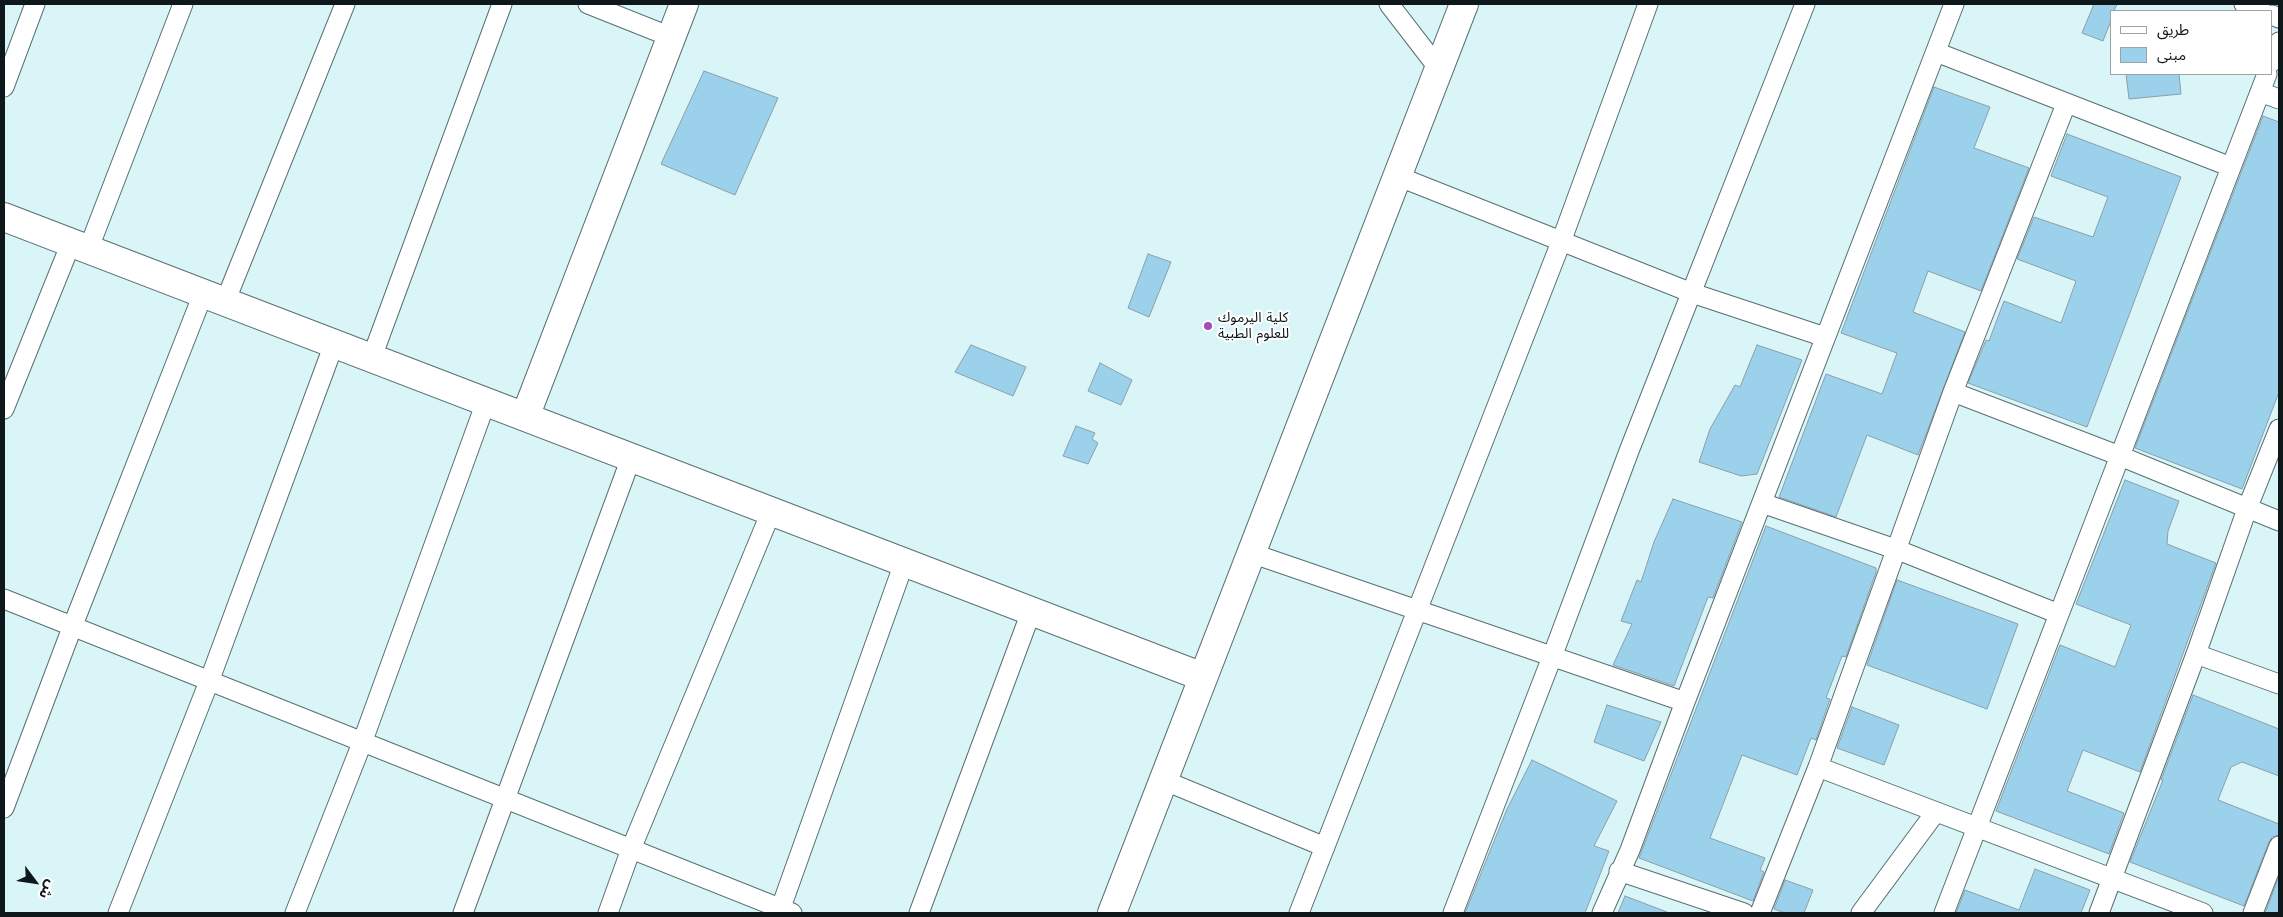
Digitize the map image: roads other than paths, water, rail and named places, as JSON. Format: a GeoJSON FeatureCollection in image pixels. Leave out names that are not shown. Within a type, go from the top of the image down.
{"type":"FeatureCollection","features":[{"type":"Feature","properties":{"kind":"street"},"geometry":{"type":"LineString","coordinates":[[4,86],[35,4]]}},
{"type":"Feature","properties":{"kind":"street"},"geometry":{"type":"LineString","coordinates":[[4,409],[79,246],[183,4]]}},
{"type":"Feature","properties":{"kind":"street"},"geometry":{"type":"LineString","coordinates":[[4,808],[73,626],[214,298],[345,4]]}},
{"type":"Feature","properties":{"kind":"street"},"geometry":{"type":"LineString","coordinates":[[372,357],[502,4]]}},
{"type":"Feature","properties":{"kind":"street"},"geometry":{"type":"LineString","coordinates":[[588,4],[671,37]]}},
{"type":"Feature","properties":{"kind":"street"},"geometry":{"type":"LineString","coordinates":[[525,417],[684,4]]}},
{"type":"Feature","properties":{"kind":"street"},"geometry":{"type":"LineString","coordinates":[[1389,4],[1439,70]]}},
{"type":"Feature","properties":{"kind":"street"},"geometry":{"type":"LineString","coordinates":[[1118,911],[1163,780],[1464,4]]}},
{"type":"Feature","properties":{"kind":"street"},"geometry":{"type":"LineString","coordinates":[[1299,913],[1561,242],[1648,4]]}},
{"type":"Feature","properties":{"kind":"street"},"geometry":{"type":"LineString","coordinates":[[1453,913],[1629,451],[1806,4]]}},
{"type":"Feature","properties":{"kind":"street"},"geometry":{"type":"LineString","coordinates":[[1602,913],[1619,871],[1630,850],[1684,702],[1954,4]]}},
{"type":"Feature","properties":{"kind":"street"},"geometry":{"type":"LineString","coordinates":[[2244,4],[2259,10]]}},
{"type":"Feature","properties":{"kind":"street"},"geometry":{"type":"LineString","coordinates":[[2273,59],[2279,42]]}},
{"type":"Feature","properties":{"kind":"street"},"geometry":{"type":"LineString","coordinates":[[1936,52],[2231,168]]}},
{"type":"Feature","properties":{"kind":"street"},"geometry":{"type":"LineString","coordinates":[[1944,913],[2267,75]]}},
{"type":"Feature","properties":{"kind":"street"},"geometry":{"type":"LineString","coordinates":[[2260,92],[2279,99]]}},
{"type":"Feature","properties":{"kind":"street"},"geometry":{"type":"LineString","coordinates":[[1760,913],[1818,767],[1898,550],[1953,392],[2066,104]]}},
{"type":"Feature","properties":{"kind":"street"},"geometry":{"type":"LineString","coordinates":[[1398,176],[1692,293],[1825,337]]}},
{"type":"Feature","properties":{"kind":"street"},"geometry":{"type":"LineString","coordinates":[[4,217],[1203,677]]}},
{"type":"Feature","properties":{"kind":"street"},"geometry":{"type":"LineString","coordinates":[[118,913],[210,679],[334,344]]}},
{"type":"Feature","properties":{"kind":"street"},"geometry":{"type":"LineString","coordinates":[[1953,392],[2120,456],[2279,521]]}},
{"type":"Feature","properties":{"kind":"street"},"geometry":{"type":"LineString","coordinates":[[295,913],[362,743],[486,402]]}},
{"type":"Feature","properties":{"kind":"street"},"geometry":{"type":"LineString","coordinates":[[2099,913],[2196,654],[2247,509],[2279,429]]}},
{"type":"Feature","properties":{"kind":"street"},"geometry":{"type":"LineString","coordinates":[[463,913],[631,458]]}},
{"type":"Feature","properties":{"kind":"street"},"geometry":{"type":"LineString","coordinates":[[1762,503],[1898,550],[2059,614]]}},
{"type":"Feature","properties":{"kind":"street"},"geometry":{"type":"LineString","coordinates":[[608,913],[631,850],[771,512]]}},
{"type":"Feature","properties":{"kind":"street"},"geometry":{"type":"LineString","coordinates":[[1251,553],[1684,702]]}},
{"type":"Feature","properties":{"kind":"street"},"geometry":{"type":"LineString","coordinates":[[4,599],[210,679],[362,743],[506,799],[784,912],[904,563]]}},
{"type":"Feature","properties":{"kind":"street"},"geometry":{"type":"LineString","coordinates":[[919,913],[1031,612]]}},
{"type":"Feature","properties":{"kind":"street"},"geometry":{"type":"LineString","coordinates":[[2196,654],[2279,684]]}},
{"type":"Feature","properties":{"kind":"street"},"geometry":{"type":"LineString","coordinates":[[1818,767],[1935,813],[1978,826],[2203,913]]}},
{"type":"Feature","properties":{"kind":"street"},"geometry":{"type":"LineString","coordinates":[[1163,780],[1325,847]]}},
{"type":"Feature","properties":{"kind":"street"},"geometry":{"type":"LineString","coordinates":[[1861,913],[1935,813]]}},
{"type":"Feature","properties":{"kind":"street"},"geometry":{"type":"LineString","coordinates":[[2253,913],[2279,846]]}},
{"type":"Feature","properties":{"kind":"street"},"geometry":{"type":"LineString","coordinates":[[1619,871],[1744,913]]}},
{"type":"Feature","properties":{"kind":"place","name":"كلية اليرموك للعلوم الطبية"},"geometry":{"type":"Point","coordinates":[1208,326]}}]}
